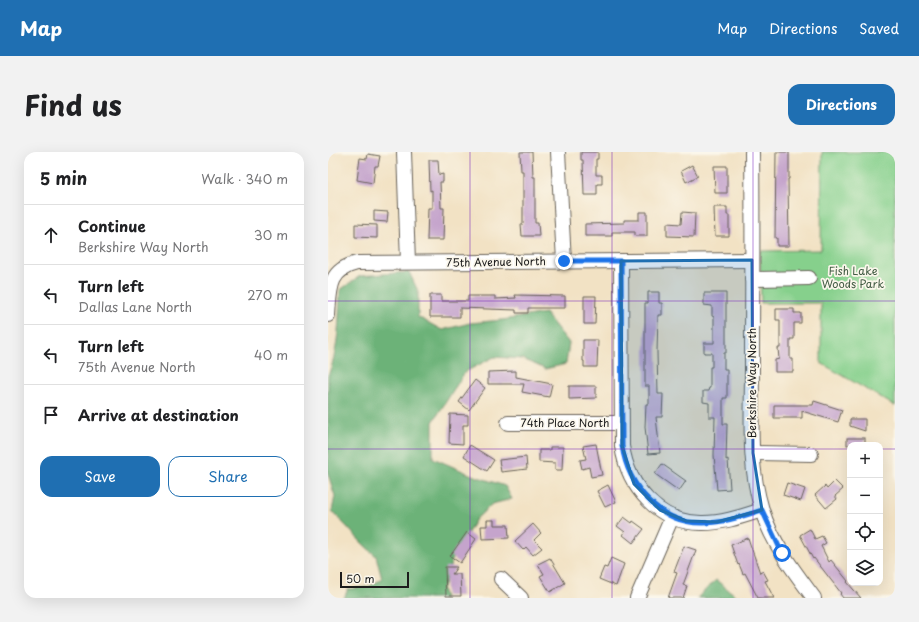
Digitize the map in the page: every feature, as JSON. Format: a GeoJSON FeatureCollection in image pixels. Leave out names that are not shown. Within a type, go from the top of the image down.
{"type":"FeatureCollection","features":[{"type":"Feature","properties":{"kind":"street"},"geometry":{"type":"LineString","coordinates":[[404,152],[408,262]]}},
{"type":"Feature","properties":{"kind":"street"},"geometry":{"type":"LineString","coordinates":[[558,152],[564,261]]}},
{"type":"Feature","properties":{"kind":"street","name":"Berkshire Way North"},"geometry":{"type":"LineString","coordinates":[[752,152],[752,452],[762,510],[782,553],[791,568],[814,598]]}},
{"type":"Feature","properties":{"kind":"street","name":"75th Avenue North"},"geometry":{"type":"LineString","coordinates":[[328,315],[330,285],[338,272],[344,267],[357,263],[752,260]]}},
{"type":"Feature","properties":{"kind":"street"},"geometry":{"type":"LineString","coordinates":[[621,261],[622,446],[624,459],[634,484],[641,493],[660,510],[672,517],[686,521],[701,523],[717,522],[762,510]]}},
{"type":"Feature","properties":{"kind":"street"},"geometry":{"type":"LineString","coordinates":[[752,279],[809,278]]}},
{"type":"Feature","properties":{"kind":"street","name":"74th Place North"},"geometry":{"type":"LineString","coordinates":[[508,423],[621,423]]}},
{"type":"Feature","properties":{"kind":"street"},"geometry":{"type":"LineString","coordinates":[[752,452],[811,454]]}},
{"type":"Feature","properties":{"kind":"street"},"geometry":{"type":"LineString","coordinates":[[637,598],[672,517]]}},
{"type":"Feature","properties":{"kind":"street"},"geometry":{"type":"LineString","coordinates":[[501,579],[521,598]]}},
{"type":"Feature","properties":{"kind":"highlighted area"},"geometry":{"type":"Polygon","coordinates":[[[752,260],[753,453],[762,510],[717,522],[686,521],[660,510],[634,484],[622,446],[621,261],[752,260]]]}},
{"type":"Feature","properties":{"kind":"green space","name":"Fish Lake Woods Park"},"geometry":{"type":"Polygon","coordinates":[[[822,152],[895,152],[895,406],[821,363],[821,303],[761,303],[760,251],[821,250],[822,152]]]}},
{"type":"Feature","properties":{"kind":"green space"},"geometry":{"type":"Polygon","coordinates":[[[409,272],[418,291],[418,317],[442,330],[470,323],[502,320],[545,313],[569,343],[566,364],[545,369],[523,359],[494,357],[465,372],[433,422],[433,458],[472,475],[505,486],[512,499],[492,504],[476,519],[453,558],[442,589],[445,598],[344,598],[348,589],[368,587],[382,579],[376,556],[332,511],[335,496],[328,474],[328,376],[332,366],[336,345],[339,323],[340,290],[360,276],[409,272]]]}},
{"type":"Feature","properties":{"kind":"green space"},"geometry":{"type":"Polygon","coordinates":[[[716,580],[739,598],[697,598],[716,580]]]}},
{"type":"Feature","properties":{"kind":"building"},"geometry":{"type":"Polygon","coordinates":[[[520,152],[532,152],[533,177],[535,177],[535,223],[538,223],[539,236],[522,236],[523,171],[521,171],[520,152]]]}},
{"type":"Feature","properties":{"kind":"building"},"geometry":{"type":"Polygon","coordinates":[[[581,152],[598,152],[598,159],[596,159],[596,175],[602,175],[602,184],[597,184],[597,195],[584,195],[583,160],[581,160],[581,152]]]}},
{"type":"Feature","properties":{"kind":"building"},"geometry":{"type":"Polygon","coordinates":[[[776,152],[789,152],[789,246],[777,246],[777,238],[775,238],[776,152]]]}},
{"type":"Feature","properties":{"kind":"building"},"geometry":{"type":"Polygon","coordinates":[[[368,154],[380,156],[378,166],[375,166],[373,183],[357,180],[360,158],[367,159],[368,154]]]}},
{"type":"Feature","properties":{"kind":"building"},"geometry":{"type":"Polygon","coordinates":[[[429,160],[438,160],[439,175],[443,174],[443,182],[440,182],[441,208],[444,208],[443,240],[427,240],[428,208],[432,208],[429,160]]]}},
{"type":"Feature","properties":{"kind":"building"},"geometry":{"type":"Polygon","coordinates":[[[692,165],[698,176],[686,182],[681,171],[692,165]]]}},
{"type":"Feature","properties":{"kind":"building"},"geometry":{"type":"Polygon","coordinates":[[[714,166],[727,166],[727,193],[715,193],[714,166]]]}},
{"type":"Feature","properties":{"kind":"building"},"geometry":{"type":"Polygon","coordinates":[[[714,207],[727,207],[727,215],[729,215],[729,236],[715,236],[714,207]]]}},
{"type":"Feature","properties":{"kind":"building"},"geometry":{"type":"Polygon","coordinates":[[[374,211],[388,212],[387,222],[374,221],[374,211]]]}},
{"type":"Feature","properties":{"kind":"building"},"geometry":{"type":"Polygon","coordinates":[[[639,212],[647,212],[647,236],[635,236],[635,232],[612,232],[612,236],[585,236],[585,224],[624,223],[624,220],[639,220],[639,212]]]}},
{"type":"Feature","properties":{"kind":"building"},"geometry":{"type":"Polygon","coordinates":[[[682,212],[695,213],[694,237],[667,236],[667,223],[681,224],[682,212]]]}},
{"type":"Feature","properties":{"kind":"building"},"geometry":{"type":"Polygon","coordinates":[[[355,224],[377,225],[377,238],[355,237],[355,224]]]}},
{"type":"Feature","properties":{"kind":"building"},"geometry":{"type":"Polygon","coordinates":[[[648,292],[659,292],[659,303],[662,303],[662,315],[658,315],[657,352],[658,394],[663,394],[662,417],[656,417],[660,453],[648,454],[645,427],[646,404],[649,404],[649,386],[645,386],[645,303],[648,303],[648,292]]]}},
{"type":"Feature","properties":{"kind":"building"},"geometry":{"type":"Polygon","coordinates":[[[704,293],[726,293],[726,353],[724,353],[724,369],[727,369],[727,398],[723,398],[723,424],[727,424],[726,460],[728,459],[730,489],[717,490],[714,455],[715,417],[709,417],[709,403],[703,402],[703,391],[708,391],[710,388],[710,367],[712,367],[712,353],[704,353],[704,343],[714,343],[714,317],[712,316],[712,306],[704,305],[704,293]]]}},
{"type":"Feature","properties":{"kind":"building"},"geometry":{"type":"Polygon","coordinates":[[[430,295],[441,295],[441,301],[468,301],[468,296],[495,296],[495,299],[516,298],[515,295],[565,296],[565,308],[528,308],[528,313],[516,313],[516,310],[460,308],[460,317],[430,317],[430,295]]]}},
{"type":"Feature","properties":{"kind":"building"},"geometry":{"type":"Polygon","coordinates":[[[584,296],[596,296],[595,324],[584,324],[584,296]]]}},
{"type":"Feature","properties":{"kind":"building"},"geometry":{"type":"Polygon","coordinates":[[[776,309],[794,309],[794,313],[801,313],[801,323],[794,323],[794,339],[790,339],[790,359],[793,359],[793,372],[775,372],[775,360],[779,359],[778,348],[780,348],[780,320],[776,320],[776,309]]]}},
{"type":"Feature","properties":{"kind":"building"},"geometry":{"type":"Polygon","coordinates":[[[583,340],[598,340],[597,367],[584,367],[583,340]]]}},
{"type":"Feature","properties":{"kind":"building"},"geometry":{"type":"Polygon","coordinates":[[[516,371],[516,377],[552,384],[549,397],[522,392],[524,384],[488,384],[488,372],[516,371]]]}},
{"type":"Feature","properties":{"kind":"building"},"geometry":{"type":"Polygon","coordinates":[[[475,380],[485,388],[469,410],[459,402],[475,380]]]}},
{"type":"Feature","properties":{"kind":"building"},"geometry":{"type":"Polygon","coordinates":[[[569,386],[596,386],[596,398],[569,399],[569,386]]]}},
{"type":"Feature","properties":{"kind":"building"},"geometry":{"type":"Polygon","coordinates":[[[814,401],[842,410],[838,422],[802,411],[802,418],[774,418],[774,405],[813,405],[814,401]]]}},
{"type":"Feature","properties":{"kind":"building"},"geometry":{"type":"Polygon","coordinates":[[[450,414],[468,415],[468,425],[463,425],[463,444],[449,443],[450,414]]]}},
{"type":"Feature","properties":{"kind":"building"},"geometry":{"type":"Polygon","coordinates":[[[850,419],[865,419],[865,431],[850,426],[850,419]]]}},
{"type":"Feature","properties":{"kind":"building"},"geometry":{"type":"Polygon","coordinates":[[[847,438],[865,438],[865,442],[847,442],[847,438]]]}},
{"type":"Feature","properties":{"kind":"building"},"geometry":{"type":"Polygon","coordinates":[[[596,444],[602,475],[591,477],[589,467],[582,469],[580,460],[586,459],[583,446],[596,444]]]}},
{"type":"Feature","properties":{"kind":"building"},"geometry":{"type":"Polygon","coordinates":[[[470,445],[494,460],[487,471],[464,456],[470,445]]]}},
{"type":"Feature","properties":{"kind":"building"},"geometry":{"type":"Polygon","coordinates":[[[550,447],[563,447],[562,470],[555,470],[555,463],[539,462],[539,450],[550,450],[550,447]]]}},
{"type":"Feature","properties":{"kind":"building"},"geometry":{"type":"Polygon","coordinates":[[[526,457],[527,469],[501,472],[499,460],[526,457]]]}},
{"type":"Feature","properties":{"kind":"building"},"geometry":{"type":"Polygon","coordinates":[[[662,464],[686,481],[679,491],[655,474],[662,464]]]}},
{"type":"Feature","properties":{"kind":"building"},"geometry":{"type":"Polygon","coordinates":[[[835,481],[843,489],[835,496],[837,499],[826,508],[815,495],[825,486],[827,489],[835,481]]]}},
{"type":"Feature","properties":{"kind":"building"},"geometry":{"type":"Polygon","coordinates":[[[787,483],[805,489],[801,501],[783,495],[787,483]]]}},
{"type":"Feature","properties":{"kind":"building"},"geometry":{"type":"Polygon","coordinates":[[[608,485],[616,502],[605,507],[597,491],[608,485]]]}},
{"type":"Feature","properties":{"kind":"building"},"geometry":{"type":"Polygon","coordinates":[[[624,517],[632,523],[633,521],[644,529],[633,543],[623,535],[625,532],[617,526],[624,517]]]}},
{"type":"Feature","properties":{"kind":"building"},"geometry":{"type":"Polygon","coordinates":[[[487,520],[494,520],[494,525],[508,525],[509,538],[482,539],[481,526],[487,526],[487,520]]]}},
{"type":"Feature","properties":{"kind":"building"},"geometry":{"type":"Polygon","coordinates":[[[533,524],[541,533],[534,540],[542,548],[533,555],[526,547],[523,550],[515,541],[533,524]]]}},
{"type":"Feature","properties":{"kind":"building"},"geometry":{"type":"Polygon","coordinates":[[[810,529],[815,539],[822,536],[826,543],[821,546],[829,562],[831,560],[847,580],[847,586],[850,586],[861,598],[843,598],[840,594],[841,593],[814,558],[813,559],[800,535],[810,529]]]}},
{"type":"Feature","properties":{"kind":"building"},"geometry":{"type":"Polygon","coordinates":[[[467,532],[476,539],[460,563],[450,556],[467,532]]]}},
{"type":"Feature","properties":{"kind":"building"},"geometry":{"type":"Polygon","coordinates":[[[748,538],[760,573],[763,571],[768,580],[765,581],[774,598],[758,598],[745,573],[743,574],[739,564],[738,565],[731,545],[748,538]]]}},
{"type":"Feature","properties":{"kind":"building"},"geometry":{"type":"Polygon","coordinates":[[[684,546],[696,550],[683,585],[687,586],[683,598],[668,598],[677,573],[674,572],[684,546]]]}},
{"type":"Feature","properties":{"kind":"building"},"geometry":{"type":"Polygon","coordinates":[[[550,558],[565,583],[550,592],[540,576],[544,574],[538,564],[550,558]]]}},
{"type":"Feature","properties":{"kind":"building"},"geometry":{"type":"Polygon","coordinates":[[[611,558],[624,564],[616,586],[599,579],[604,567],[607,568],[611,558]]]}},
{"type":"Feature","properties":{"kind":"building"},"geometry":{"type":"Polygon","coordinates":[[[445,567],[457,567],[452,574],[460,574],[461,596],[446,596],[445,567]]]}},
{"type":"Feature","properties":{"kind":"route"},"geometry":{"type":"LineString","coordinates":[[564,261],[621,261],[622,446],[624,459],[634,484],[641,493],[660,510],[672,517],[686,521],[701,523],[717,522],[733,519],[762,510],[782,553]]}}]}
